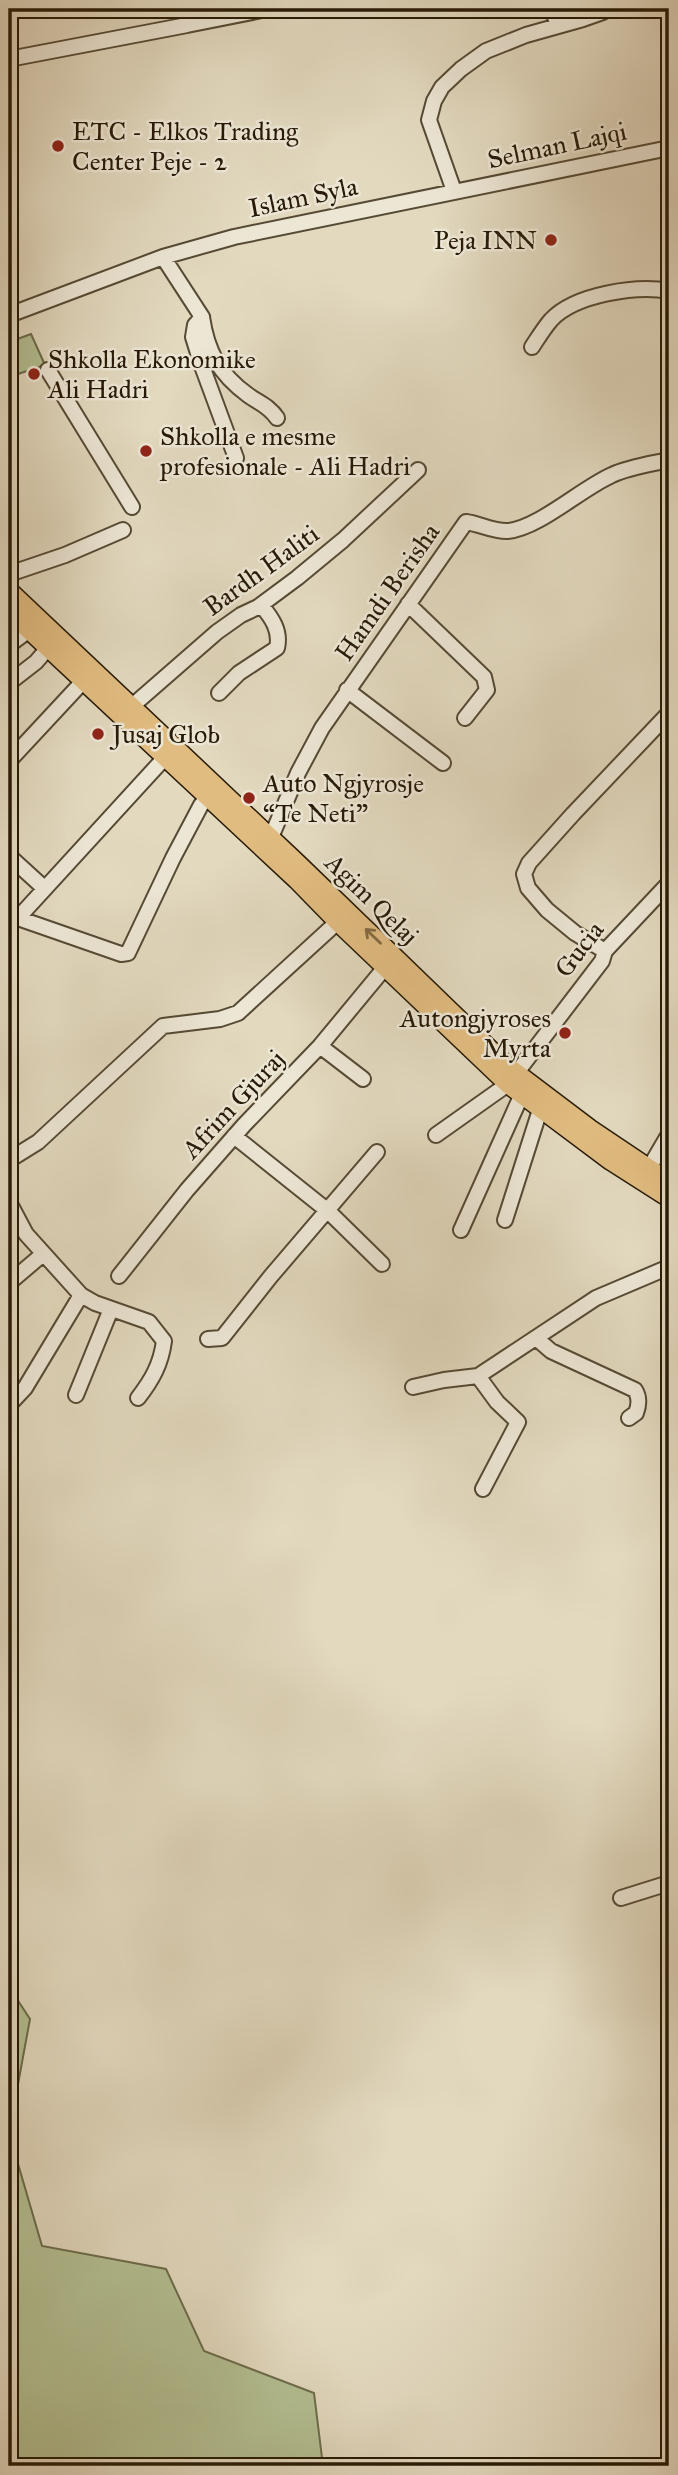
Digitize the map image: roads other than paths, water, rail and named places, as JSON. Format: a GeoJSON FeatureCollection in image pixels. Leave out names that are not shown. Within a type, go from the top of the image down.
{"type":"FeatureCollection","features":[{"type":"Feature","properties":{"kind":"main road","name":"Agim Qelaj"},"geometry":{"type":"LineString","coordinates":[[9,591],[35,625],[53,643],[516,1084],[545,1103],[611,1161],[645,1174],[669,1193]]}},
{"type":"Feature","properties":{"kind":"main road","name":"Agim Qelaj"},"geometry":{"type":"LineString","coordinates":[[9,611],[35,625]]}},
{"type":"Feature","properties":{"kind":"main road","name":"Agim Qelaj"},"geometry":{"type":"LineString","coordinates":[[88,675],[131,707],[208,797],[268,845]]}},
{"type":"Feature","properties":{"kind":"street"},"geometry":{"type":"LineString","coordinates":[[187,25],[190,9]]}},
{"type":"Feature","properties":{"kind":"street"},"geometry":{"type":"LineString","coordinates":[[9,59],[267,9]]}},
{"type":"Feature","properties":{"kind":"street"},"geometry":{"type":"LineString","coordinates":[[552,9],[558,25]]}},
{"type":"Feature","properties":{"kind":"street"},"geometry":{"type":"LineString","coordinates":[[454,191],[429,120],[434,101],[442,88],[461,69],[486,51],[606,9]]}},
{"type":"Feature","properties":{"kind":"street","name":"Selman Lajqi"},"geometry":{"type":"LineString","coordinates":[[454,191],[669,148]]}},
{"type":"Feature","properties":{"kind":"street","name":"Islam Syla"},"geometry":{"type":"LineString","coordinates":[[9,315],[163,257],[234,237],[454,191]]}},
{"type":"Feature","properties":{"kind":"street"},"geometry":{"type":"LineString","coordinates":[[163,257],[202,317],[205,341],[214,359],[247,395],[272,409],[277,418]]}},
{"type":"Feature","properties":{"kind":"street"},"geometry":{"type":"LineString","coordinates":[[532,347],[552,319],[564,310],[592,298],[614,291],[669,291]]}},
{"type":"Feature","properties":{"kind":"street"},"geometry":{"type":"LineString","coordinates":[[202,317],[195,325],[193,337],[236,458]]}},
{"type":"Feature","properties":{"kind":"street"},"geometry":{"type":"LineString","coordinates":[[48,370],[132,508]]}},
{"type":"Feature","properties":{"kind":"street","name":"Hamdi Berisha"},"geometry":{"type":"LineString","coordinates":[[268,845],[304,760],[347,690],[466,522],[505,531],[517,529],[614,474],[669,460]]}},
{"type":"Feature","properties":{"kind":"street"},"geometry":{"type":"LineString","coordinates":[[654,470],[669,466]]}},
{"type":"Feature","properties":{"kind":"street","name":"Bardh Haliti"},"geometry":{"type":"LineString","coordinates":[[131,707],[217,632],[261,605],[343,540],[418,470]]}},
{"type":"Feature","properties":{"kind":"street"},"geometry":{"type":"LineString","coordinates":[[9,574],[65,555],[123,530]]}},
{"type":"Feature","properties":{"kind":"street"},"geometry":{"type":"LineString","coordinates":[[408,604],[484,677],[487,690],[465,718]]}},
{"type":"Feature","properties":{"kind":"street"},"geometry":{"type":"LineString","coordinates":[[219,693],[239,673],[278,648],[277,629],[261,605]]}},
{"type":"Feature","properties":{"kind":"street"},"geometry":{"type":"LineString","coordinates":[[9,645],[35,625]]}},
{"type":"Feature","properties":{"kind":"street"},"geometry":{"type":"LineString","coordinates":[[9,683],[36,662],[53,643]]}},
{"type":"Feature","properties":{"kind":"street"},"geometry":{"type":"LineString","coordinates":[[9,761],[88,675]]}},
{"type":"Feature","properties":{"kind":"street","name":"Hamdi Berisha"},"geometry":{"type":"LineString","coordinates":[[347,690],[443,763]]}},
{"type":"Feature","properties":{"kind":"street"},"geometry":{"type":"LineString","coordinates":[[605,951],[575,933],[547,910],[528,888],[524,874],[529,863],[573,814],[669,713]]}},
{"type":"Feature","properties":{"kind":"street"},"geometry":{"type":"LineString","coordinates":[[170,753],[44,888],[13,917],[121,954],[128,953],[173,858],[208,797]]}},
{"type":"Feature","properties":{"kind":"street"},"geometry":{"type":"LineString","coordinates":[[9,856],[44,888]]}},
{"type":"Feature","properties":{"kind":"street","name":"Gucia"},"geometry":{"type":"LineString","coordinates":[[516,1084],[602,961],[605,951],[669,883]]}},
{"type":"Feature","properties":{"kind":"street"},"geometry":{"type":"LineString","coordinates":[[9,1160],[38,1142],[163,1026],[220,1019],[238,1013],[343,917]]}},
{"type":"Feature","properties":{"kind":"street","name":"Afrim Gjuraj"},"geometry":{"type":"LineString","coordinates":[[119,1276],[187,1190],[234,1136],[320,1046],[389,962]]}},
{"type":"Feature","properties":{"kind":"street"},"geometry":{"type":"LineString","coordinates":[[320,1046],[362,1079]]}},
{"type":"Feature","properties":{"kind":"street"},"geometry":{"type":"LineString","coordinates":[[436,1135],[516,1084]]}},
{"type":"Feature","properties":{"kind":"street"},"geometry":{"type":"LineString","coordinates":[[461,1230],[516,1084]]}},
{"type":"Feature","properties":{"kind":"street"},"geometry":{"type":"LineString","coordinates":[[505,1220],[545,1103]]}},
{"type":"Feature","properties":{"kind":"street"},"geometry":{"type":"LineString","coordinates":[[645,1174],[669,1134]]}},
{"type":"Feature","properties":{"kind":"street"},"geometry":{"type":"LineString","coordinates":[[234,1136],[328,1211],[382,1264]]}},
{"type":"Feature","properties":{"kind":"street"},"geometry":{"type":"LineString","coordinates":[[208,1339],[222,1338],[377,1152]]}},
{"type":"Feature","properties":{"kind":"street"},"geometry":{"type":"LineString","coordinates":[[9,1202],[26,1234],[80,1296],[149,1322],[164,1341],[161,1360],[151,1381],[138,1398]]}},
{"type":"Feature","properties":{"kind":"street"},"geometry":{"type":"LineString","coordinates":[[9,1283],[43,1254]]}},
{"type":"Feature","properties":{"kind":"street"},"geometry":{"type":"LineString","coordinates":[[413,1387],[478,1376],[596,1298],[669,1267]]}},
{"type":"Feature","properties":{"kind":"street"},"geometry":{"type":"LineString","coordinates":[[9,1405],[25,1388],[80,1296]]}},
{"type":"Feature","properties":{"kind":"street"},"geometry":{"type":"LineString","coordinates":[[76,1395],[111,1309]]}},
{"type":"Feature","properties":{"kind":"street"},"geometry":{"type":"LineString","coordinates":[[536,1338],[560,1356],[635,1390],[639,1406],[636,1413],[629,1418]]}},
{"type":"Feature","properties":{"kind":"street"},"geometry":{"type":"LineString","coordinates":[[478,1376],[497,1402],[518,1422],[482,1489]]}},
{"type":"Feature","properties":{"kind":"street"},"geometry":{"type":"LineString","coordinates":[[621,1898],[669,1883]]}},
{"type":"Feature","properties":{"kind":"place","name":"ETC - Elkos Trading Center Peje - 2"},"geometry":{"type":"Point","coordinates":[58,146]}},
{"type":"Feature","properties":{"kind":"place","name":"Peja INN"},"geometry":{"type":"Point","coordinates":[551,240]}},
{"type":"Feature","properties":{"kind":"place","name":"Shkolla Ekonomike Ali Hadri"},"geometry":{"type":"Point","coordinates":[34,374]}},
{"type":"Feature","properties":{"kind":"place","name":"Shkolla e mesme profesionale - Ali Hadri"},"geometry":{"type":"Point","coordinates":[146,451]}},
{"type":"Feature","properties":{"kind":"place","name":"Jusaj Glob"},"geometry":{"type":"Point","coordinates":[98,734]}},
{"type":"Feature","properties":{"kind":"place","name":"Auto Ngjyrosje “Te Neti”"},"geometry":{"type":"Point","coordinates":[249,798]}},
{"type":"Feature","properties":{"kind":"place","name":"Autongjyroses Myrta"},"geometry":{"type":"Point","coordinates":[565,1033]}}]}
